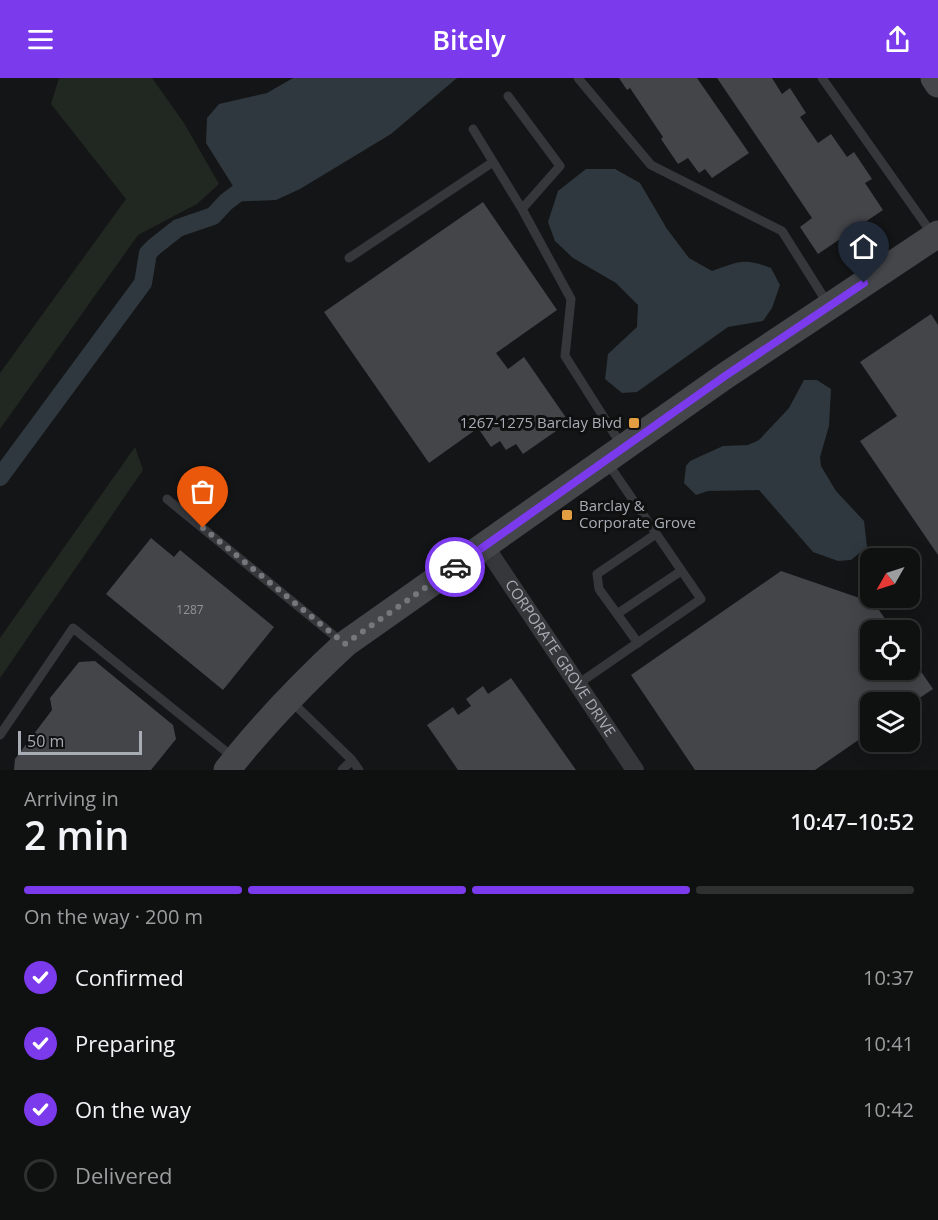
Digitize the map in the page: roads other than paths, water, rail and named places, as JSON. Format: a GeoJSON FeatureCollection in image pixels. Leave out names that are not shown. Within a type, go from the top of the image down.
{"type":"FeatureCollection","features":[{"type":"Feature","properties":{"kind":"street"},"geometry":{"type":"LineString","coordinates":[[934,78],[938,84]]}},
{"type":"Feature","properties":{"kind":"street"},"geometry":{"type":"LineString","coordinates":[[232,764],[288,698],[345,644],[725,376],[829,306],[937,238]]}},
{"type":"Feature","properties":{"kind":"street","name":"CORPORATE GROVE DRIVE"},"geometry":{"type":"LineString","coordinates":[[485,546],[635,770]]}},
{"type":"Feature","properties":{"kind":"lane"},"geometry":{"type":"LineString","coordinates":[[578,78],[651,165],[782,231],[829,306]]}},
{"type":"Feature","properties":{"kind":"lane"},"geometry":{"type":"LineString","coordinates":[[822,78],[937,238]]}},
{"type":"Feature","properties":{"kind":"lane"},"geometry":{"type":"LineString","coordinates":[[508,96],[560,166],[522,209]]}},
{"type":"Feature","properties":{"kind":"lane"},"geometry":{"type":"LineString","coordinates":[[473,129],[522,209],[571,298],[565,356],[656,534],[701,599],[578,684]]}},
{"type":"Feature","properties":{"kind":"lane"},"geometry":{"type":"LineString","coordinates":[[348,258],[493,162]]}},
{"type":"Feature","properties":{"kind":"lane"},"geometry":{"type":"LineString","coordinates":[[167,499],[345,644]]}},
{"type":"Feature","properties":{"kind":"lane"},"geometry":{"type":"LineString","coordinates":[[638,643],[599,589],[597,574],[656,534]]}},
{"type":"Feature","properties":{"kind":"lane"},"geometry":{"type":"LineString","coordinates":[[617,614],[681,571]]}},
{"type":"Feature","properties":{"kind":"lane"},"geometry":{"type":"LineString","coordinates":[[0,735],[73,628],[232,764]]}},
{"type":"Feature","properties":{"kind":"lane"},"geometry":{"type":"LineString","coordinates":[[288,698],[352,760],[359,770]]}},
{"type":"Feature","properties":{"kind":"lane"},"geometry":{"type":"LineString","coordinates":[[342,770],[352,760]]}},
{"type":"Feature","properties":{"kind":"waterway"},"geometry":{"type":"LineString","coordinates":[[0,477],[143,283],[148,253],[178,228],[213,216],[226,202],[246,187]]}},
{"type":"Feature","properties":{"kind":"place","name":"1267-1275 Barclay Blvd"},"geometry":{"type":"Point","coordinates":[634,423]}},
{"type":"Feature","properties":{"kind":"place","name":"Barclay & Corporate Grove"},"geometry":{"type":"Point","coordinates":[567,515]}}]}
